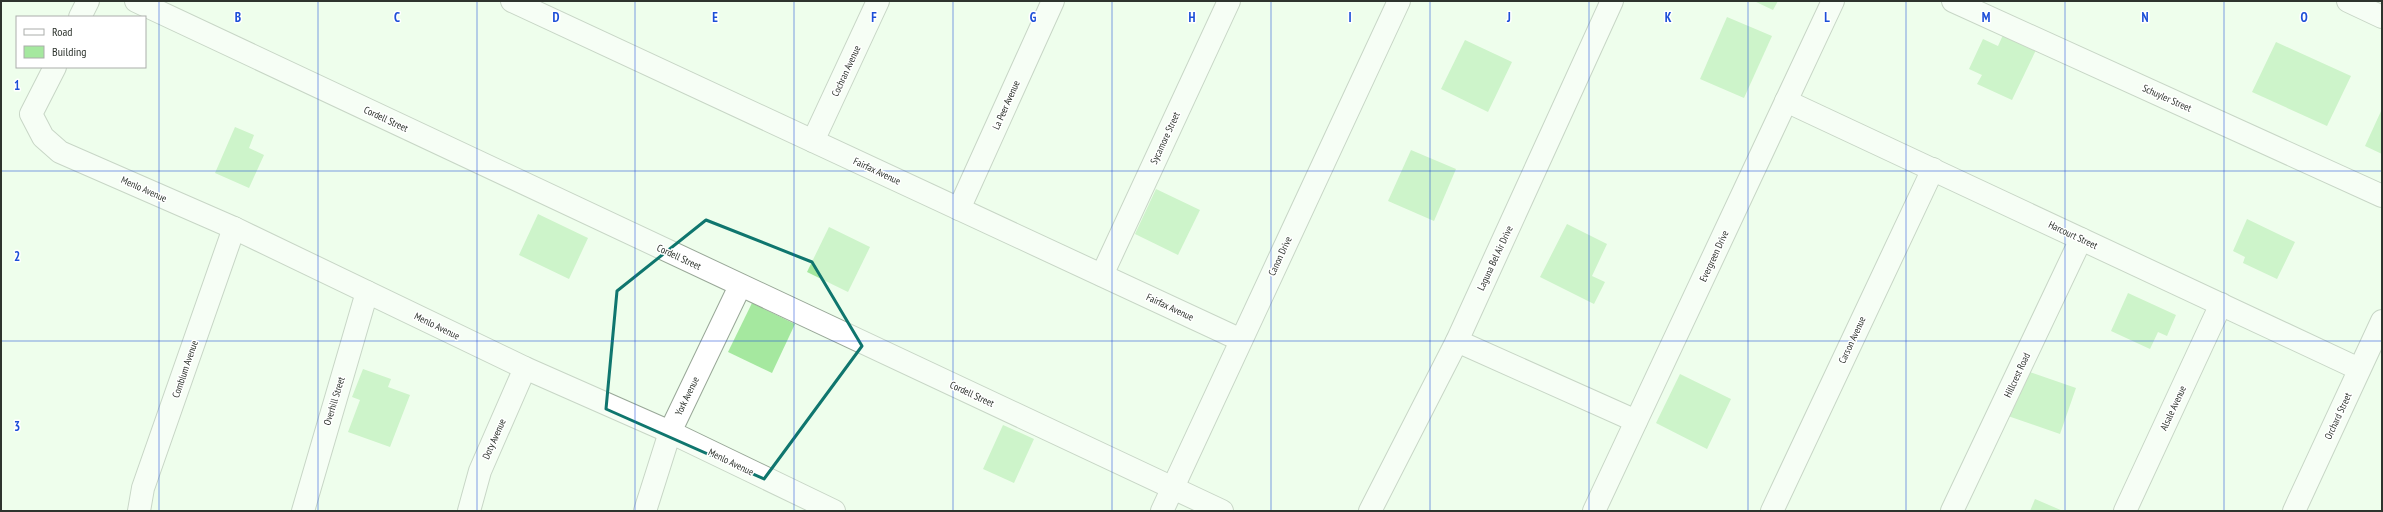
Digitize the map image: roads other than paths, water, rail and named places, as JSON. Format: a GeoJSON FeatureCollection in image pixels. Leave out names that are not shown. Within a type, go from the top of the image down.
{"type":"FeatureCollection","features":[{"type":"Feature","properties":{"kind":"street"},"geometry":{"type":"LineString","coordinates":[[80,16],[88,1]]}},
{"type":"Feature","properties":{"kind":"street","name":"Cordell Street"},"geometry":{"type":"LineString","coordinates":[[136,1],[740,286],[1222,511]]}},
{"type":"Feature","properties":{"kind":"street","name":"Fairfax Avenue"},"geometry":{"type":"LineString","coordinates":[[512,1],[1241,340]]}},
{"type":"Feature","properties":{"kind":"street","name":"Cochran Avenue"},"geometry":{"type":"LineString","coordinates":[[814,141],[878,1]]}},
{"type":"Feature","properties":{"kind":"street","name":"La Peer Avenue"},"geometry":{"type":"LineString","coordinates":[[959,209],[1053,1]]}},
{"type":"Feature","properties":{"kind":"street","name":"Sycamore Street"},"geometry":{"type":"LineString","coordinates":[[1102,275],[1229,1]]}},
{"type":"Feature","properties":{"kind":"street","name":"Canon Drive"},"geometry":{"type":"LineString","coordinates":[[1162,511],[1399,1]]}},
{"type":"Feature","properties":{"kind":"street","name":"Laguna Bel Air Drive"},"geometry":{"type":"LineString","coordinates":[[1370,511],[1457,341],[1612,1]]}},
{"type":"Feature","properties":{"kind":"street","name":"Evergreen Drive"},"geometry":{"type":"LineString","coordinates":[[1594,511],[1833,1]]}},
{"type":"Feature","properties":{"kind":"street","name":"Schuyler Street"},"geometry":{"type":"LineString","coordinates":[[1953,1],[2382,196]]}},
{"type":"Feature","properties":{"kind":"street"},"geometry":{"type":"LineString","coordinates":[[2358,3],[2382,17]]}},
{"type":"Feature","properties":{"kind":"street","name":"Menlo Avenue"},"geometry":{"type":"LineString","coordinates":[[54,68],[31,114],[43,137],[60,152],[234,228],[525,368],[670,432],[813,507],[834,511]]}},
{"type":"Feature","properties":{"kind":"street","name":"Harcourt Street"},"geometry":{"type":"LineString","coordinates":[[1786,101],[2359,369]]}},
{"type":"Feature","properties":{"kind":"street","name":"Carson Avenue"},"geometry":{"type":"LineString","coordinates":[[1772,511],[1933,169]]}},
{"type":"Feature","properties":{"kind":"street","name":"Comblum Avenue"},"geometry":{"type":"LineString","coordinates":[[139,511],[143,488],[234,228]]}},
{"type":"Feature","properties":{"kind":"street","name":"Hillcrest Road"},"geometry":{"type":"LineString","coordinates":[[1952,511],[2082,239]]}},
{"type":"Feature","properties":{"kind":"street","name":"York Avenue"},"geometry":{"type":"LineString","coordinates":[[645,511],[670,432],[740,286]]}},
{"type":"Feature","properties":{"kind":"street","name":"Overhill Street"},"geometry":{"type":"LineString","coordinates":[[303,511],[368,292]]}},
{"type":"Feature","properties":{"kind":"street","name":"Alsale Avenue"},"geometry":{"type":"LineString","coordinates":[[2125,511],[2221,304]]}},
{"type":"Feature","properties":{"kind":"street","name":"Orchard Street"},"geometry":{"type":"LineString","coordinates":[[2294,511],[2382,321]]}},
{"type":"Feature","properties":{"kind":"street"},"geometry":{"type":"LineString","coordinates":[[1457,341],[1636,421]]}},
{"type":"Feature","properties":{"kind":"street","name":"Doty Avenue"},"geometry":{"type":"LineString","coordinates":[[469,511],[480,471],[525,368]]}}]}
